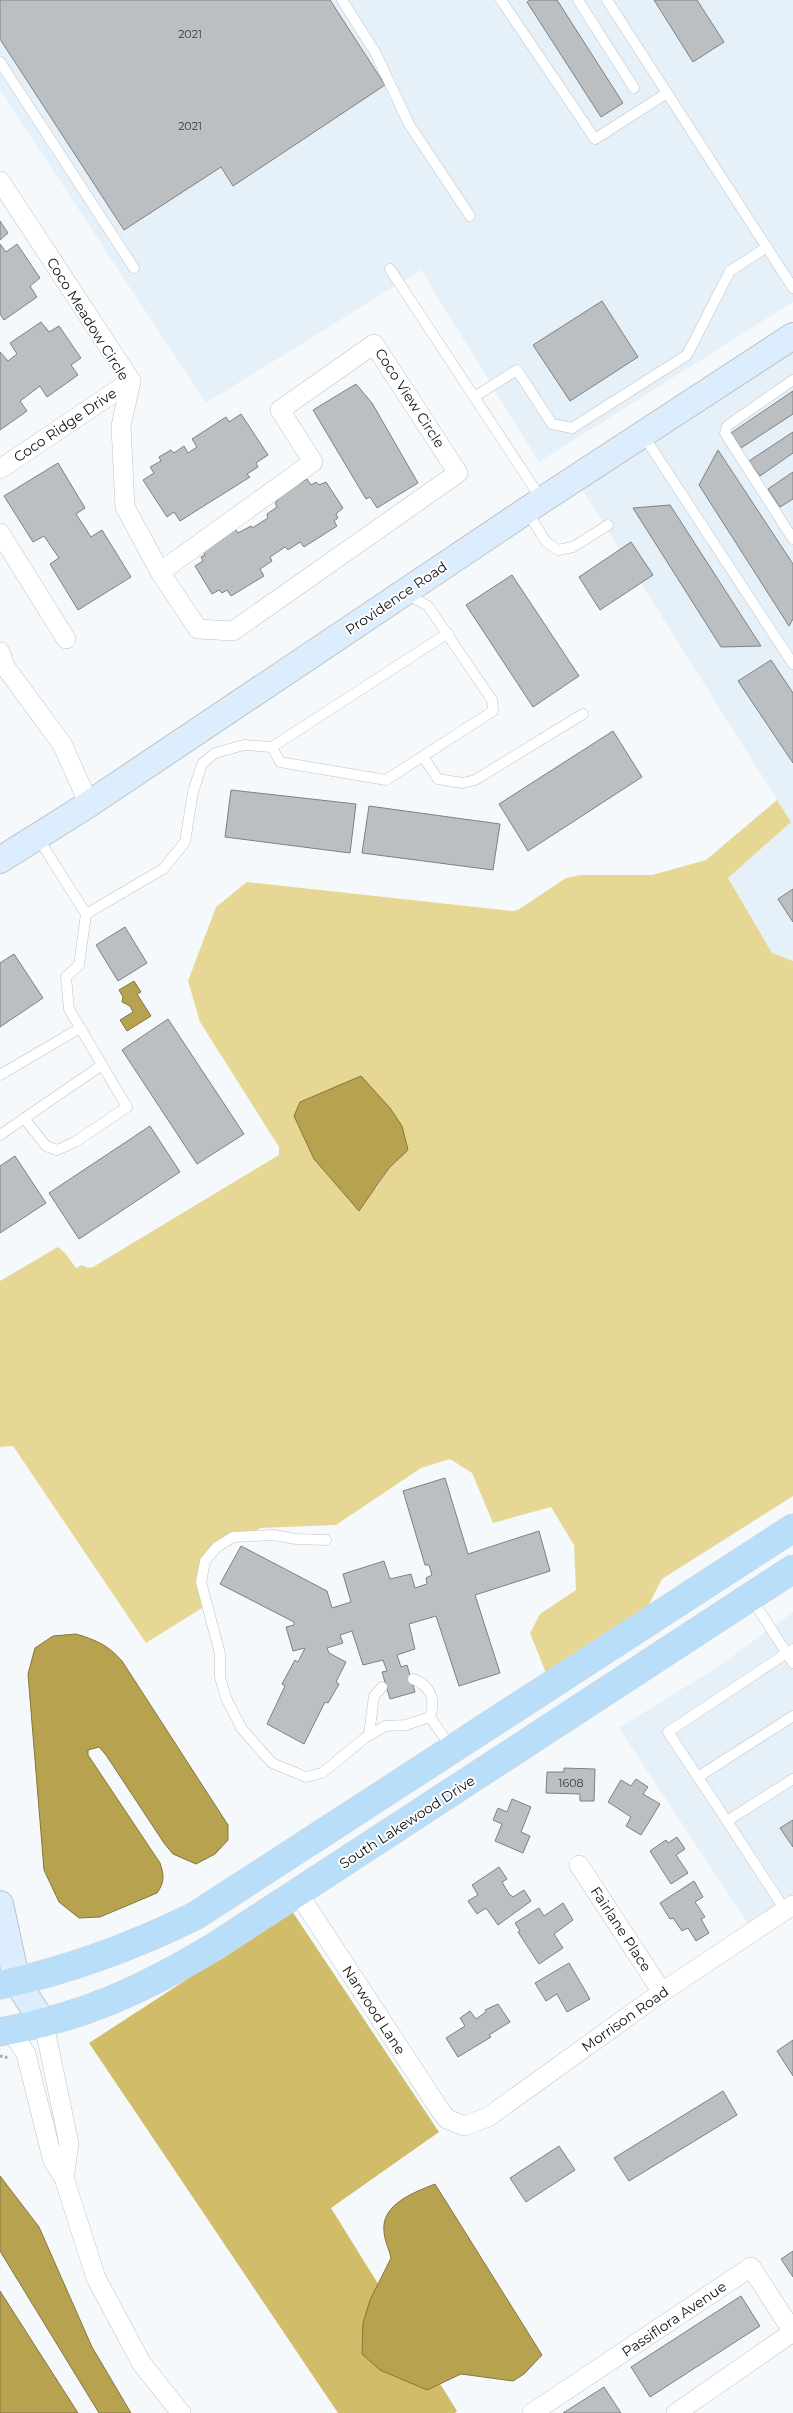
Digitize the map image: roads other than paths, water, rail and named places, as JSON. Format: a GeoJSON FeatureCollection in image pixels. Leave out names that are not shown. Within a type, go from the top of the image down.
{"type":"FeatureCollection","features":[{"type":"Feature","properties":{"kind":"main road"},"geometry":{"type":"LineString","coordinates":[[8,1983],[72,1967],[120,1950],[194,1916],[793,1528]]}},
{"type":"Feature","properties":{"kind":"main road","name":"South Lakewood Drive"},"geometry":{"type":"LineString","coordinates":[[6,2031],[44,2024],[96,2008],[177,1970],[793,1569]]}},
{"type":"Feature","properties":{"kind":"street","name":"Coco Meadow Circle"},"geometry":{"type":"LineString","coordinates":[[0,181],[130,381],[121,426],[125,507],[160,572],[198,629]]}},
{"type":"Feature","properties":{"kind":"street","name":"Providence Road"},"geometry":{"type":"LineString","coordinates":[[0,860],[89,804],[534,505],[793,336]]}},
{"type":"Feature","properties":{"kind":"street","name":"Coco View Circle"},"geometry":{"type":"LineString","coordinates":[[160,572],[313,462],[280,410],[374,344],[458,473],[233,631],[198,629]]}},
{"type":"Feature","properties":{"kind":"street","name":"Coco Ridge Drive"},"geometry":{"type":"LineString","coordinates":[[0,469],[130,381]]}},
{"type":"Feature","properties":{"kind":"street"},"geometry":{"type":"LineString","coordinates":[[0,533],[66,639]]}},
{"type":"Feature","properties":{"kind":"street"},"geometry":{"type":"LineString","coordinates":[[2,664],[62,744],[89,804]]}},
{"type":"Feature","properties":{"kind":"street","name":"Fairlane Place"},"geometry":{"type":"LineString","coordinates":[[579,1865],[662,1992]]}},
{"type":"Feature","properties":{"kind":"street","name":"Narwood Lane"},"geometry":{"type":"LineString","coordinates":[[298,1893],[440,2110],[447,2119],[455,2123]]}},
{"type":"Feature","properties":{"kind":"street"},"geometry":{"type":"LineString","coordinates":[[0,1904],[8,1983],[6,2031],[26,2054],[53,2161],[64,2178],[96,2278],[142,2364],[181,2413]]}},
{"type":"Feature","properties":{"kind":"street","name":"Morrison Road"},"geometry":{"type":"LineString","coordinates":[[455,2123],[464,2126],[488,2117],[662,1992],[789,1908]]}},
{"type":"Feature","properties":{"kind":"street"},"geometry":{"type":"LineString","coordinates":[[8,1983],[44,2024],[69,2144],[64,2178]]}},
{"type":"Feature","properties":{"kind":"street","name":"Passiflora Avenue"},"geometry":{"type":"LineString","coordinates":[[532,2413],[751,2267],[793,2332]]}},
{"type":"Feature","properties":{"kind":"street"},"geometry":{"type":"LineString","coordinates":[[676,2413],[793,2332]]}},
{"type":"Feature","properties":{"kind":"lane"},"geometry":{"type":"LineString","coordinates":[[342,0],[375,52],[409,124],[470,216]]}},
{"type":"Feature","properties":{"kind":"lane"},"geometry":{"type":"LineString","coordinates":[[501,0],[594,139],[667,93]]}},
{"type":"Feature","properties":{"kind":"lane"},"geometry":{"type":"LineString","coordinates":[[578,0],[634,88]]}},
{"type":"Feature","properties":{"kind":"lane"},"geometry":{"type":"LineString","coordinates":[[607,0],[793,288]]}},
{"type":"Feature","properties":{"kind":"lane"},"geometry":{"type":"LineString","coordinates":[[0,62],[134,268]]}},
{"type":"Feature","properties":{"kind":"lane"},"geometry":{"type":"LineString","coordinates":[[474,398],[517,370],[552,424],[572,428],[687,355],[730,271],[767,247]]}},
{"type":"Feature","properties":{"kind":"lane"},"geometry":{"type":"LineString","coordinates":[[390,269],[474,398],[534,505],[546,542],[558,550],[573,547],[608,525]]}},
{"type":"Feature","properties":{"kind":"lane"},"geometry":{"type":"LineString","coordinates":[[793,380],[727,426],[725,433],[793,539]]}},
{"type":"Feature","properties":{"kind":"lane"},"geometry":{"type":"LineString","coordinates":[[642,434],[793,664]]}},
{"type":"Feature","properties":{"kind":"lane"},"geometry":{"type":"LineString","coordinates":[[272,747],[280,762],[386,780],[493,711],[492,700],[428,606],[404,593]]}},
{"type":"Feature","properties":{"kind":"lane"},"geometry":{"type":"LineString","coordinates":[[86,914],[163,869],[185,842],[193,792],[202,764],[215,754],[244,745],[272,747],[448,633]]}},
{"type":"Feature","properties":{"kind":"lane"},"geometry":{"type":"LineString","coordinates":[[423,757],[438,779],[462,783],[485,774],[583,714]]}},
{"type":"Feature","properties":{"kind":"lane"},"geometry":{"type":"LineString","coordinates":[[24,1118],[46,1146],[57,1150],[75,1142],[128,1107],[69,1009],[66,977],[79,965],[86,914],[37,837]]}},
{"type":"Feature","properties":{"kind":"lane"},"geometry":{"type":"LineString","coordinates":[[0,1075],[80,1028]]}},
{"type":"Feature","properties":{"kind":"lane"},"geometry":{"type":"LineString","coordinates":[[0,1135],[102,1065]]}},
{"type":"Feature","properties":{"kind":"lane"},"geometry":{"type":"LineString","coordinates":[[326,1540],[296,1539],[273,1535],[234,1537],[217,1547],[205,1560],[201,1582],[220,1654],[220,1677],[226,1698],[242,1729],[272,1763],[306,1777],[322,1773],[370,1735],[385,1726],[406,1725],[430,1717]]}},
{"type":"Feature","properties":{"kind":"lane"},"geometry":{"type":"LineString","coordinates":[[750,1597],[790,1651],[793,1663]]}},
{"type":"Feature","properties":{"kind":"lane"},"geometry":{"type":"LineString","coordinates":[[789,1908],[668,1732],[790,1651]]}},
{"type":"Feature","properties":{"kind":"lane"},"geometry":{"type":"LineString","coordinates":[[413,1680],[424,1684],[430,1692],[434,1705],[430,1717]]}},
{"type":"Feature","properties":{"kind":"lane"},"geometry":{"type":"LineString","coordinates":[[370,1735],[374,1696],[382,1687]]}},
{"type":"Feature","properties":{"kind":"lane"},"geometry":{"type":"LineString","coordinates":[[698,1777],[793,1716]]}},
{"type":"Feature","properties":{"kind":"lane"},"geometry":{"type":"LineString","coordinates":[[430,1717],[452,1749]]}},
{"type":"Feature","properties":{"kind":"lane"},"geometry":{"type":"LineString","coordinates":[[728,1821],[793,1778]]}}]}
